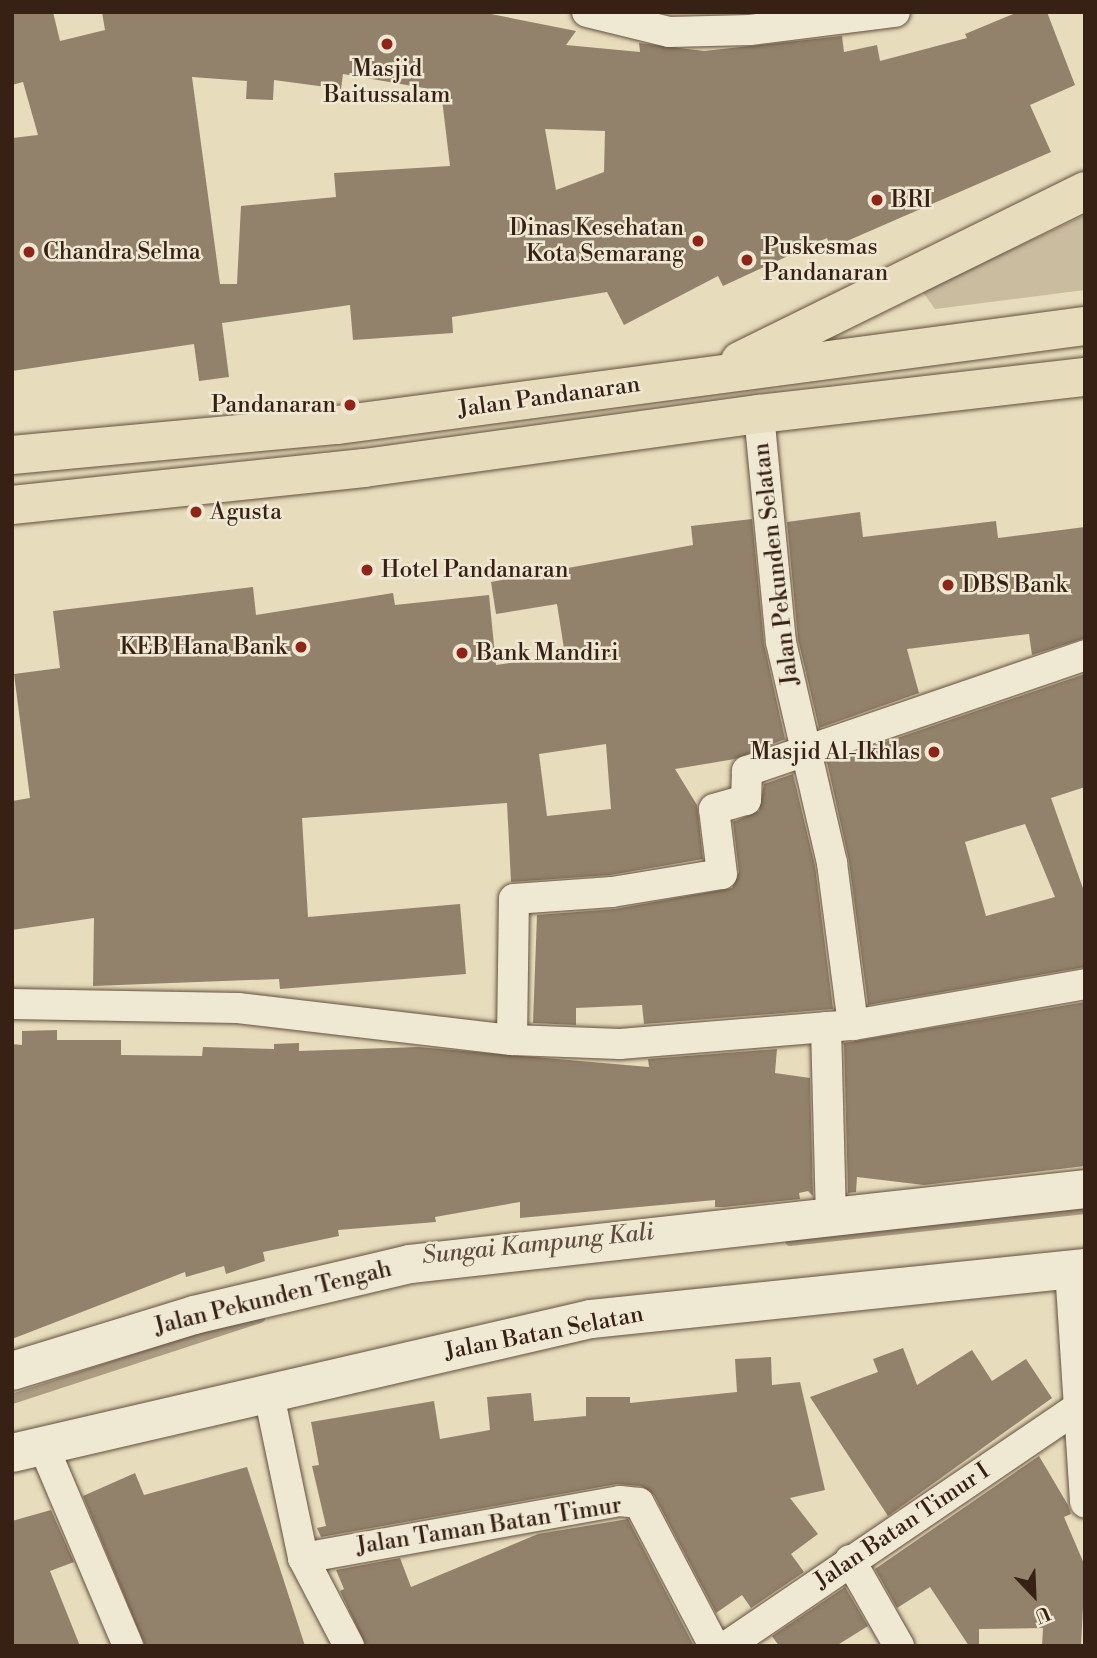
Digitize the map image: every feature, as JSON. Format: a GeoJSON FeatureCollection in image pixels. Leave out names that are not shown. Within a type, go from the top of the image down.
{"type":"FeatureCollection","features":[{"type":"Feature","properties":{"kind":"main road"},"geometry":{"type":"LineString","coordinates":[[709,376],[1085,191]]}},
{"type":"Feature","properties":{"kind":"main road","name":"Jalan Pandanaran"},"geometry":{"type":"LineString","coordinates":[[12,455],[338,425],[1085,326]]}},
{"type":"Feature","properties":{"kind":"main road","name":"Jalan Pandanaran"},"geometry":{"type":"LineString","coordinates":[[12,505],[364,468],[759,414],[1085,377]]}},
{"type":"Feature","properties":{"kind":"main road","name":"Jalan Pekunden Tengah"},"geometry":{"type":"LineString","coordinates":[[12,1370],[194,1315],[410,1264],[1085,1189]]}},
{"type":"Feature","properties":{"kind":"main road","name":"Jalan Batan Selatan"},"geometry":{"type":"LineString","coordinates":[[27,1448],[268,1390],[591,1319],[1077,1268]]}},
{"type":"Feature","properties":{"kind":"street"},"geometry":{"type":"LineString","coordinates":[[602,15],[669,32],[750,30],[895,12]]}},
{"type":"Feature","properties":{"kind":"street","name":"Jalan Pekunden Selatan"},"geometry":{"type":"LineString","coordinates":[[759,414],[781,642],[804,755],[832,863],[840,1026]]}},
{"type":"Feature","properties":{"kind":"street"},"geometry":{"type":"LineString","coordinates":[[512,1040],[511,901],[722,874],[715,807],[746,800],[747,771],[804,755],[1085,655]]}},
{"type":"Feature","properties":{"kind":"street"},"geometry":{"type":"LineString","coordinates":[[12,1004],[238,1008],[512,1040],[620,1044],[840,1026],[1085,984]]}},
{"type":"Feature","properties":{"kind":"street"},"geometry":{"type":"LineString","coordinates":[[831,1218],[840,1026]]}},
{"type":"Feature","properties":{"kind":"street"},"geometry":{"type":"LineString","coordinates":[[1077,1268],[1079,1407],[1085,1503]]}},
{"type":"Feature","properties":{"kind":"street"},"geometry":{"type":"LineString","coordinates":[[268,1390],[303,1558],[349,1646]]}},
{"type":"Feature","properties":{"kind":"street","name":"Jalan Batan Timur I"},"geometry":{"type":"LineString","coordinates":[[727,1646],[1079,1407]]}},
{"type":"Feature","properties":{"kind":"street"},"geometry":{"type":"LineString","coordinates":[[27,1448],[128,1646]]}},
{"type":"Feature","properties":{"kind":"street","name":"Jalan Taman Batan Timur"},"geometry":{"type":"LineString","coordinates":[[303,1558],[620,1501],[639,1503],[714,1646]]}},
{"type":"Feature","properties":{"kind":"street"},"geometry":{"type":"LineString","coordinates":[[850,1560],[899,1646]]}},
{"type":"Feature","properties":{"kind":"shaded area"},"geometry":{"type":"Polygon","coordinates":[[[1085,215],[1085,290],[935,309],[922,291],[1085,215]]]}},
{"type":"Feature","properties":{"kind":"building"},"geometry":{"type":"Polygon","coordinates":[[[12,12],[53,12],[60,41],[105,30],[102,12],[481,12],[576,31],[566,45],[640,52],[639,43],[704,51],[842,36],[844,52],[877,45],[880,61],[967,38],[965,34],[1018,12],[1047,12],[1075,85],[1030,105],[1051,152],[831,248],[827,238],[723,286],[718,276],[624,325],[607,292],[452,317],[453,333],[353,340],[350,305],[222,323],[229,377],[199,381],[194,344],[12,371],[12,138],[38,135],[23,82],[12,85],[12,12]],[[343,74],[341,89],[274,80],[273,100],[246,99],[247,81],[192,77],[220,284],[237,284],[241,206],[336,197],[334,173],[450,166],[441,91],[343,74]],[[545,129],[556,190],[604,172],[605,131],[545,129]]]}},
{"type":"Feature","properties":{"kind":"building"},"geometry":{"type":"Polygon","coordinates":[[[860,512],[863,537],[996,521],[998,538],[1085,527],[1085,638],[1032,655],[1029,634],[907,649],[919,693],[819,728],[798,639],[787,522],[860,512]]]}},
{"type":"Feature","properties":{"kind":"building"},"geometry":{"type":"Polygon","coordinates":[[[752,519],[764,644],[785,739],[735,759],[675,769],[697,805],[703,859],[610,875],[511,882],[507,803],[302,818],[308,917],[460,904],[466,974],[280,989],[279,979],[93,986],[94,918],[12,930],[12,801],[30,798],[14,674],[60,668],[53,611],[253,587],[256,615],[393,593],[395,605],[489,595],[496,665],[565,655],[557,604],[496,614],[491,582],[693,545],[691,526],[752,519]],[[606,744],[539,754],[547,816],[611,809],[606,744]]]}},
{"type":"Feature","properties":{"kind":"building"},"geometry":{"type":"Polygon","coordinates":[[[1085,674],[1085,787],[1051,798],[1085,894],[1085,967],[868,1005],[849,861],[827,762],[1085,674]],[[1025,824],[965,842],[986,916],[1055,897],[1025,824]]]}},
{"type":"Feature","properties":{"kind":"building"},"geometry":{"type":"Polygon","coordinates":[[[793,774],[815,866],[833,1009],[644,1024],[642,1005],[576,1008],[576,1025],[533,1023],[537,915],[615,909],[732,888],[739,872],[733,822],[759,811],[764,784],[793,774]]]}},
{"type":"Feature","properties":{"kind":"building"},"geometry":{"type":"Polygon","coordinates":[[[1085,1002],[1085,1166],[924,1185],[857,1177],[856,1192],[848,1193],[844,1043],[1085,1002]]]}},
{"type":"Feature","properties":{"kind":"building"},"geometry":{"type":"Polygon","coordinates":[[[57,1030],[57,1040],[121,1040],[121,1055],[202,1056],[203,1047],[274,1049],[274,1044],[299,1043],[299,1051],[418,1047],[649,1067],[648,1059],[777,1049],[775,1073],[810,1078],[813,1196],[808,1191],[799,1193],[800,1199],[724,1207],[715,1207],[715,1200],[520,1218],[520,1202],[435,1217],[436,1222],[338,1230],[339,1236],[263,1252],[265,1261],[226,1274],[224,1266],[186,1277],[185,1272],[12,1339],[12,1044],[22,1045],[22,1031],[57,1030]]]}},
{"type":"Feature","properties":{"kind":"building"},"geometry":{"type":"Polygon","coordinates":[[[903,1348],[917,1385],[972,1350],[992,1381],[1026,1359],[1052,1398],[888,1516],[810,1397],[878,1372],[873,1359],[903,1348]]]}},
{"type":"Feature","properties":{"kind":"building"},"geometry":{"type":"Polygon","coordinates":[[[771,1357],[772,1385],[800,1382],[825,1490],[790,1498],[818,1534],[791,1554],[804,1572],[751,1608],[742,1595],[716,1613],[654,1495],[641,1486],[617,1484],[321,1537],[317,1528],[326,1526],[312,1466],[319,1465],[311,1422],[434,1401],[440,1439],[490,1430],[487,1397],[531,1393],[534,1421],[586,1416],[586,1397],[630,1397],[630,1403],[737,1392],[735,1359],[771,1357]]]}},
{"type":"Feature","properties":{"kind":"building"},"geometry":{"type":"Polygon","coordinates":[[[1039,1456],[1068,1505],[1071,1514],[1064,1517],[1085,1566],[1081,1646],[1042,1646],[1043,1628],[979,1629],[979,1646],[969,1646],[930,1587],[897,1608],[875,1569],[1039,1456]]]}},
{"type":"Feature","properties":{"kind":"building"},"geometry":{"type":"Polygon","coordinates":[[[247,1467],[305,1646],[145,1646],[83,1496],[135,1473],[144,1495],[247,1467]]]}},
{"type":"Feature","properties":{"kind":"building"},"geometry":{"type":"Polygon","coordinates":[[[51,1510],[74,1562],[50,1571],[80,1646],[12,1646],[12,1521],[51,1510]]]}},
{"type":"Feature","properties":{"kind":"building"},"geometry":{"type":"Polygon","coordinates":[[[628,1519],[694,1646],[366,1646],[340,1591],[344,1589],[336,1570],[400,1558],[411,1587],[538,1534],[628,1519]]]}},
{"type":"Feature","properties":{"kind":"building"},"geometry":{"type":"Polygon","coordinates":[[[845,1587],[868,1626],[836,1646],[779,1646],[772,1636],[845,1587]]]}},
{"type":"Feature","properties":{"kind":"waterway","name":"Sungai Kampung Kali"},"geometry":{"type":"LineString","coordinates":[[790,1241],[1085,1209]]}},
{"type":"Feature","properties":{"kind":"waterway","name":"Sungai Kampung Kali"},"geometry":{"type":"LineString","coordinates":[[12,1399],[260,1318]]}},
{"type":"Feature","properties":{"kind":"place","name":"Masjid Baitussalam"},"geometry":{"type":"Point","coordinates":[387,44]}},
{"type":"Feature","properties":{"kind":"place","name":"BRI"},"geometry":{"type":"Point","coordinates":[877,200]}},
{"type":"Feature","properties":{"kind":"place","name":"Dinas Kesehatan Kota Semarang"},"geometry":{"type":"Point","coordinates":[698,241]}},
{"type":"Feature","properties":{"kind":"place","name":"Chandra Selma"},"geometry":{"type":"Point","coordinates":[29,252]}},
{"type":"Feature","properties":{"kind":"place","name":"Puskesmas Pandanaran"},"geometry":{"type":"Point","coordinates":[747,260]}},
{"type":"Feature","properties":{"kind":"place","name":"Pandanaran"},"geometry":{"type":"Point","coordinates":[350,405]}},
{"type":"Feature","properties":{"kind":"place","name":"Agusta"},"geometry":{"type":"Point","coordinates":[196,512]}},
{"type":"Feature","properties":{"kind":"place","name":"Hotel Pandanaran"},"geometry":{"type":"Point","coordinates":[367,570]}},
{"type":"Feature","properties":{"kind":"place","name":"DBS Bank"},"geometry":{"type":"Point","coordinates":[948,585]}},
{"type":"Feature","properties":{"kind":"place","name":"KEB Hana Bank"},"geometry":{"type":"Point","coordinates":[301,647]}},
{"type":"Feature","properties":{"kind":"place","name":"Bank Mandiri"},"geometry":{"type":"Point","coordinates":[462,653]}},
{"type":"Feature","properties":{"kind":"place","name":"Masjid Al-Ikhlas"},"geometry":{"type":"Point","coordinates":[934,752]}}]}
